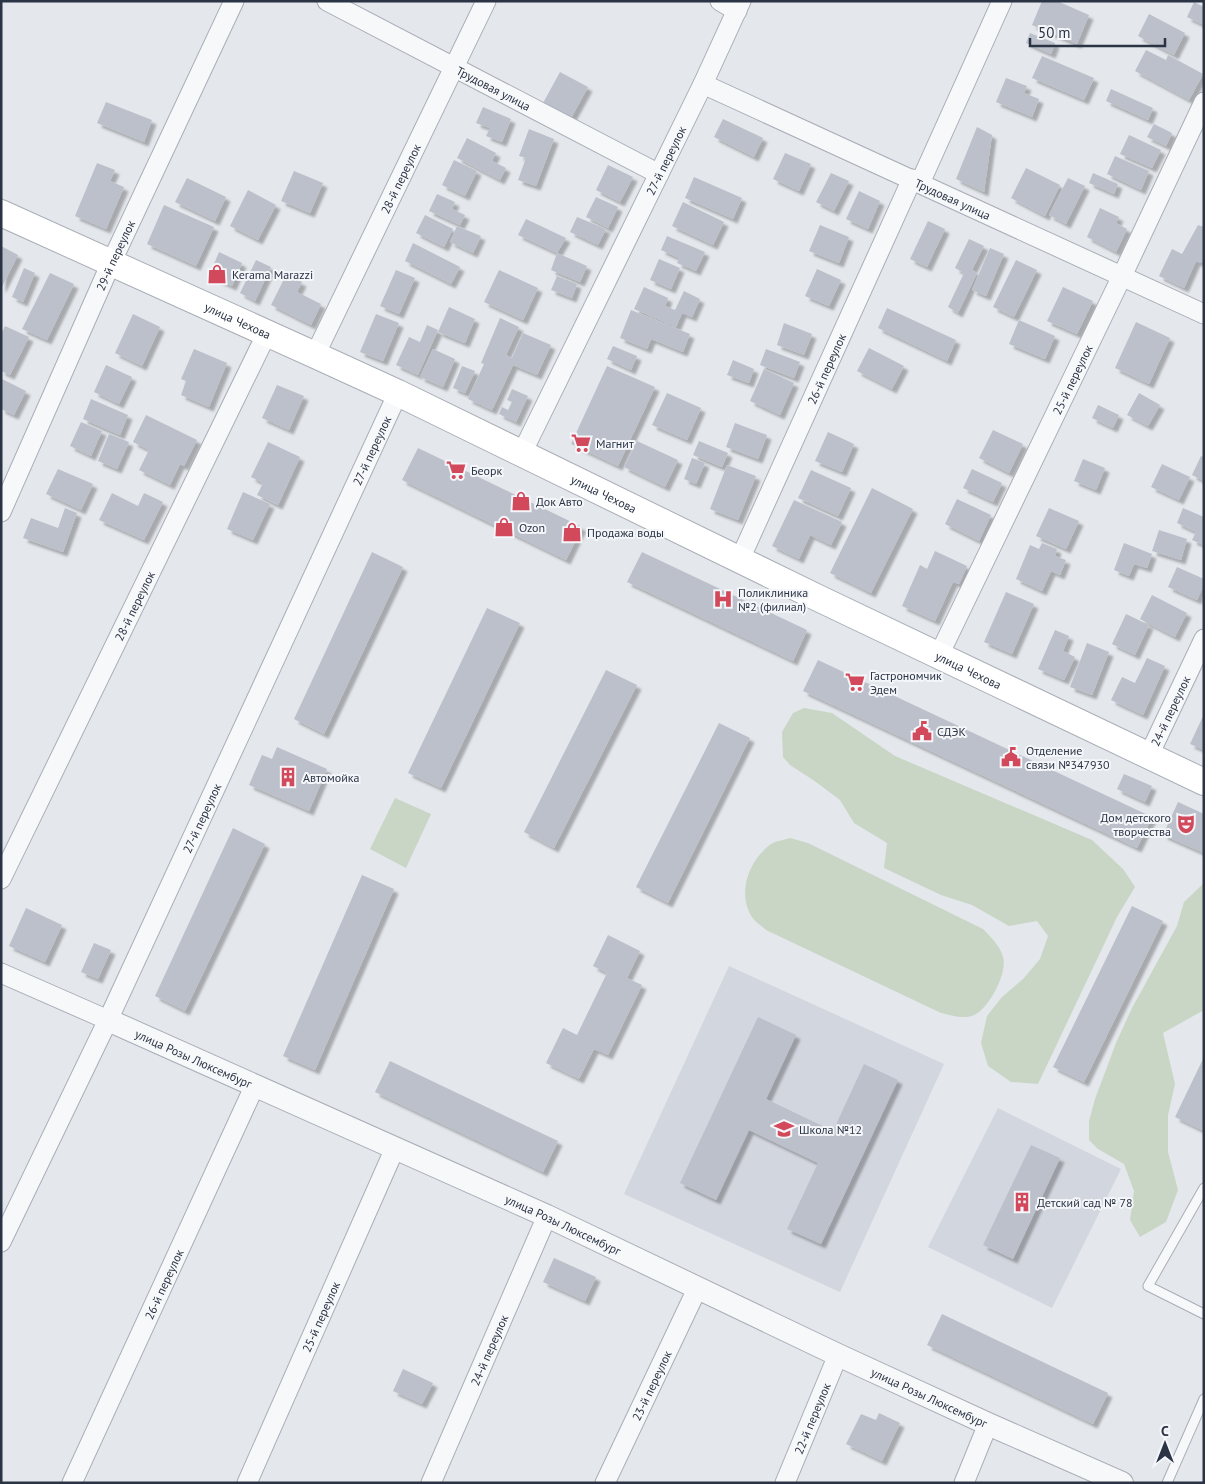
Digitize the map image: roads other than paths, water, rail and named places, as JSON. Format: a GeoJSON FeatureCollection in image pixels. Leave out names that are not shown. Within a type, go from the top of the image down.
{"type":"FeatureCollection","features":[{"type":"Feature","properties":{"kind":"main road","name":"улица Чехова"},"geometry":{"type":"LineString","coordinates":[[1,213],[315,354],[1204,782]]}},
{"type":"Feature","properties":{"kind":"street","name":"29-й переулок"},"geometry":{"type":"LineString","coordinates":[[1,512],[111,263],[234,1]]}},
{"type":"Feature","properties":{"kind":"street","name":"Трудовая улица"},"geometry":{"type":"LineString","coordinates":[[327,1],[659,174]]}},
{"type":"Feature","properties":{"kind":"street","name":"28-й переулок"},"geometry":{"type":"LineString","coordinates":[[315,354],[486,1]]}},
{"type":"Feature","properties":{"kind":"street"},"geometry":{"type":"LineString","coordinates":[[720,1],[739,6]]}},
{"type":"Feature","properties":{"kind":"street","name":"26-й переулок"},"geometry":{"type":"LineString","coordinates":[[740,559],[1002,1]]}},
{"type":"Feature","properties":{"kind":"street","name":"27-й переулок"},"geometry":{"type":"LineString","coordinates":[[522,453],[703,84],[739,6]]}},
{"type":"Feature","properties":{"kind":"street","name":"Трудовая улица"},"geometry":{"type":"LineString","coordinates":[[703,84],[1204,314]]}},
{"type":"Feature","properties":{"kind":"street","name":"25-й переулок"},"geometry":{"type":"LineString","coordinates":[[939,655],[1204,102]]}},
{"type":"Feature","properties":{"kind":"street","name":"28-й переулок"},"geometry":{"type":"LineString","coordinates":[[1,879],[267,333]]}},
{"type":"Feature","properties":{"kind":"street","name":"27-й переулок"},"geometry":{"type":"LineString","coordinates":[[1,1242],[108,1020],[398,394]]}},
{"type":"Feature","properties":{"kind":"street","name":"24-й переулок"},"geometry":{"type":"LineString","coordinates":[[1149,756],[1204,639]]}},
{"type":"Feature","properties":{"kind":"street","name":"улица Розы Люксембург"},"geometry":{"type":"LineString","coordinates":[[1,973],[547,1216],[838,1355],[1122,1483]]}},
{"type":"Feature","properties":{"kind":"street","name":"26-й переулок"},"geometry":{"type":"LineString","coordinates":[[72,1483],[255,1085]]}},
{"type":"Feature","properties":{"kind":"street","name":"25-й переулок"},"geometry":{"type":"LineString","coordinates":[[247,1483],[395,1148]]}},
{"type":"Feature","properties":{"kind":"street","name":"24-й переулок"},"geometry":{"type":"LineString","coordinates":[[431,1483],[547,1216]]}},
{"type":"Feature","properties":{"kind":"street","name":"23-й переулок"},"geometry":{"type":"LineString","coordinates":[[605,1483],[697,1289]]}},
{"type":"Feature","properties":{"kind":"street","name":"22-й переулок"},"geometry":{"type":"LineString","coordinates":[[785,1483],[838,1355]]}},
{"type":"Feature","properties":{"kind":"street"},"geometry":{"type":"LineString","coordinates":[[964,1483],[988,1424]]}},
{"type":"Feature","properties":{"kind":"lane"},"geometry":{"type":"LineString","coordinates":[[1204,1188],[1148,1286],[1204,1314]]}},
{"type":"Feature","properties":{"kind":"lane"},"geometry":{"type":"LineString","coordinates":[[1167,1483],[1204,1398]]}},
{"type":"Feature","properties":{"kind":"place","name":"Kerama Marazzi"},"geometry":{"type":"Point","coordinates":[217,274]}},
{"type":"Feature","properties":{"kind":"place","name":"Магнит"},"geometry":{"type":"Point","coordinates":[581,443]}},
{"type":"Feature","properties":{"kind":"place","name":"Беорк"},"geometry":{"type":"Point","coordinates":[456,470]}},
{"type":"Feature","properties":{"kind":"place","name":"Док Авто"},"geometry":{"type":"Point","coordinates":[521,501]}},
{"type":"Feature","properties":{"kind":"place","name":"Ozon"},"geometry":{"type":"Point","coordinates":[504,527]}},
{"type":"Feature","properties":{"kind":"place","name":"Продажа воды"},"geometry":{"type":"Point","coordinates":[572,532]}},
{"type":"Feature","properties":{"kind":"place","name":"Поликлиника №2 (филиал)"},"geometry":{"type":"Point","coordinates":[723,599]}},
{"type":"Feature","properties":{"kind":"place","name":"Гастрономчик Эдем"},"geometry":{"type":"Point","coordinates":[855,682]}},
{"type":"Feature","properties":{"kind":"place","name":"СДЭК"},"geometry":{"type":"Point","coordinates":[922,731]}},
{"type":"Feature","properties":{"kind":"place","name":"Отделение связи №347930"},"geometry":{"type":"Point","coordinates":[1011,757]}},
{"type":"Feature","properties":{"kind":"place","name":"Автомойка"},"geometry":{"type":"Point","coordinates":[288,777]}},
{"type":"Feature","properties":{"kind":"place","name":"Дом детского творчества"},"geometry":{"type":"Point","coordinates":[1186,824]}},
{"type":"Feature","properties":{"kind":"place","name":"Школа №12"},"geometry":{"type":"Point","coordinates":[784,1129]}},
{"type":"Feature","properties":{"kind":"place","name":"Детский сад № 78"},"geometry":{"type":"Point","coordinates":[1022,1202]}}]}
